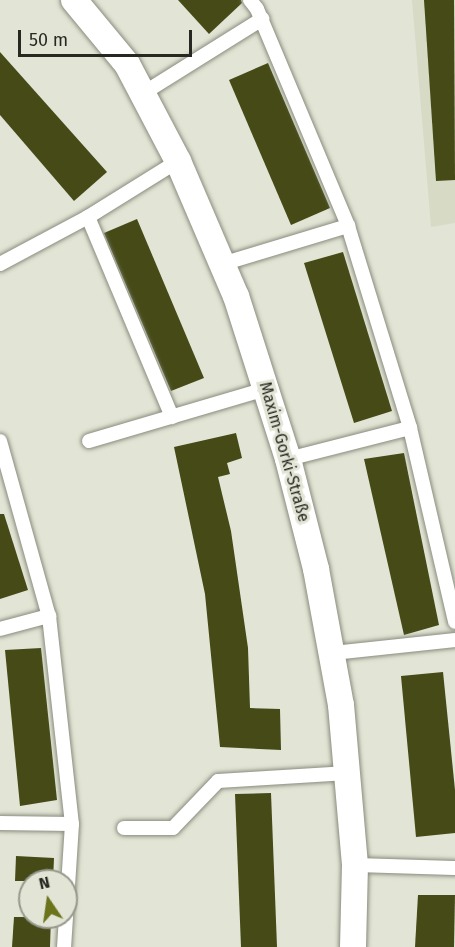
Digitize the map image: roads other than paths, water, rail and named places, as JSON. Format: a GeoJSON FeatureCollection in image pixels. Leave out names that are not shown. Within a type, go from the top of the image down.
{"type":"FeatureCollection","features":[{"type":"Feature","properties":{"kind":"street","name":"Maxim-Gorki-Straße"},"geometry":{"type":"LineString","coordinates":[[74,0],[127,64],[178,161],[222,264],[266,388],[288,459],[333,653],[348,773],[355,865],[353,947]]}},
{"type":"Feature","properties":{"kind":"lane"},"geometry":{"type":"LineString","coordinates":[[250,0],[262,19],[348,226],[410,428],[455,622]]}},
{"type":"Feature","properties":{"kind":"lane"},"geometry":{"type":"LineString","coordinates":[[142,94],[262,19]]}},
{"type":"Feature","properties":{"kind":"lane"},"geometry":{"type":"LineString","coordinates":[[0,264],[88,217],[178,161]]}},
{"type":"Feature","properties":{"kind":"lane"},"geometry":{"type":"LineString","coordinates":[[88,217],[172,417]]}},
{"type":"Feature","properties":{"kind":"lane"},"geometry":{"type":"LineString","coordinates":[[222,264],[348,226]]}},
{"type":"Feature","properties":{"kind":"lane"},"geometry":{"type":"LineString","coordinates":[[89,441],[266,388]]}},
{"type":"Feature","properties":{"kind":"lane"},"geometry":{"type":"LineString","coordinates":[[288,459],[410,428]]}},
{"type":"Feature","properties":{"kind":"lane"},"geometry":{"type":"LineString","coordinates":[[0,441],[49,616],[72,824],[64,947]]}},
{"type":"Feature","properties":{"kind":"lane"},"geometry":{"type":"LineString","coordinates":[[0,629],[49,616]]}},
{"type":"Feature","properties":{"kind":"lane"},"geometry":{"type":"LineString","coordinates":[[333,653],[455,640]]}},
{"type":"Feature","properties":{"kind":"lane"},"geometry":{"type":"LineString","coordinates":[[124,828],[173,828],[218,781],[348,773]]}},
{"type":"Feature","properties":{"kind":"lane"},"geometry":{"type":"LineString","coordinates":[[0,823],[72,824]]}},
{"type":"Feature","properties":{"kind":"lane"},"geometry":{"type":"LineString","coordinates":[[355,865],[455,868]]}}]}
